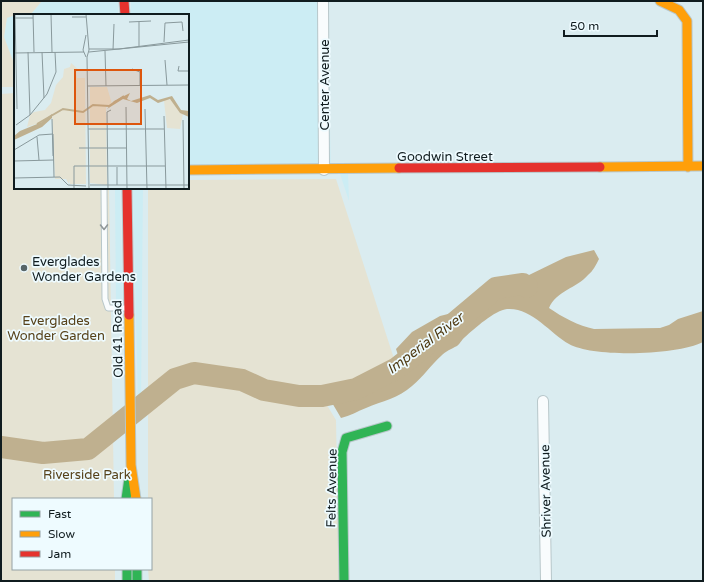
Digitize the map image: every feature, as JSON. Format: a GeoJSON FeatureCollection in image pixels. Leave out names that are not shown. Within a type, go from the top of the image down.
{"type":"FeatureCollection","features":[{"type":"Feature","properties":{"kind":"street"},"geometry":{"type":"LineString","coordinates":[[124,1],[124,14]]}},
{"type":"Feature","properties":{"kind":"street","name":"Center Avenue"},"geometry":{"type":"LineString","coordinates":[[323,1],[324,170]]}},
{"type":"Feature","properties":{"kind":"street"},"geometry":{"type":"LineString","coordinates":[[660,1],[679,10],[687,21],[688,166]]}},
{"type":"Feature","properties":{"kind":"street","name":"Goodwin Street"},"geometry":{"type":"LineString","coordinates":[[189,170],[703,166]]}},
{"type":"Feature","properties":{"kind":"street","name":"Old 41 Road"},"geometry":{"type":"LineString","coordinates":[[126,498],[131,465],[131,380],[127,189]]}},
{"type":"Feature","properties":{"kind":"street","name":"Shriver Avenue"},"geometry":{"type":"LineString","coordinates":[[544,401],[546,581]]}},
{"type":"Feature","properties":{"kind":"street","name":"Felts Avenue"},"geometry":{"type":"LineString","coordinates":[[344,581],[342,452],[346,438],[386,426]]}},
{"type":"Feature","properties":{"kind":"street","name":"Old 41 Road"},"geometry":{"type":"LineString","coordinates":[[131,465],[136,498]]}},
{"type":"Feature","properties":{"kind":"street"},"geometry":{"type":"LineString","coordinates":[[127,570],[127,581]]}},
{"type":"Feature","properties":{"kind":"street"},"geometry":{"type":"LineString","coordinates":[[137,570],[137,581]]}},
{"type":"Feature","properties":{"kind":"lane"},"geometry":{"type":"LineString","coordinates":[[104,189],[105,300],[108,308],[129,308]]}},
{"type":"Feature","properties":{"kind":"shaded area"},"geometry":{"type":"Polygon","coordinates":[[[42,1],[118,1],[118,14],[31,14],[42,1]]]}},
{"type":"Feature","properties":{"kind":"shaded area"},"geometry":{"type":"Polygon","coordinates":[[[131,1],[327,1],[331,172],[348,172],[349,201],[340,174],[189,174],[189,14],[131,14],[131,1]]]}},
{"type":"Feature","properties":{"kind":"shaded area"},"geometry":{"type":"Polygon","coordinates":[[[14,16],[14,63],[4,37],[7,17],[14,16]]]}},
{"type":"Feature","properties":{"kind":"shaded area"},"geometry":{"type":"Polygon","coordinates":[[[115,189],[120,189],[123,316],[116,308],[115,189]]]}},
{"type":"Feature","properties":{"kind":"shaded area"},"geometry":{"type":"Polygon","coordinates":[[[133,189],[143,189],[141,402],[138,406],[133,189]]]}},
{"type":"Feature","properties":{"kind":"green space"},"geometry":{"type":"Polygon","coordinates":[[[1,1],[42,1],[31,14],[14,14],[7,18],[4,37],[14,63],[14,87],[1,87],[1,1]]]}},
{"type":"Feature","properties":{"kind":"green space","name":"Everglades Wonder Garden"},"geometry":{"type":"Polygon","coordinates":[[[14,93],[14,189],[109,189],[114,498],[12,498],[12,570],[115,570],[115,581],[1,581],[1,94],[14,93]]]}},
{"type":"Feature","properties":{"kind":"green space"},"geometry":{"type":"Polygon","coordinates":[[[336,179],[397,368],[356,389],[322,397],[336,420],[339,581],[149,581],[148,570],[152,570],[152,498],[148,498],[148,190],[189,189],[189,180],[336,179]]]}},
{"type":"Feature","properties":{"kind":"water"},"geometry":{"type":"Polygon","coordinates":[[[594,250],[599,259],[593,270],[578,283],[556,298],[549,308],[571,321],[594,329],[660,328],[669,325],[678,319],[703,311],[703,342],[675,350],[656,352],[616,353],[597,351],[569,344],[532,316],[524,312],[516,309],[502,310],[479,325],[457,346],[443,354],[420,379],[402,394],[341,418],[331,401],[359,395],[400,373],[402,367],[396,349],[412,332],[440,316],[478,305],[509,280],[518,275],[529,275],[566,257],[594,250]]]}},
{"type":"Feature","properties":{"kind":"waterway","name":"Imperial River"},"geometry":{"type":"LineString","coordinates":[[452,325],[496,288],[523,284],[527,287]]}},
{"type":"Feature","properties":{"kind":"waterway","name":"Imperial River"},"geometry":{"type":"LineString","coordinates":[[1,447],[43,453],[88,449],[175,379],[194,373],[242,380],[264,390],[299,396],[322,396],[356,389],[397,368],[425,346]]}},
{"type":"Feature","properties":{"kind":"traffic: fast"},"geometry":{"type":"LineString","coordinates":[[344,581],[342,452],[346,438],[387,426]]}},
{"type":"Feature","properties":{"kind":"traffic: fast"},"geometry":{"type":"LineString","coordinates":[[126,498],[129,478]]}},
{"type":"Feature","properties":{"kind":"traffic: fast"},"geometry":{"type":"LineString","coordinates":[[127,570],[127,581]]}},
{"type":"Feature","properties":{"kind":"traffic: fast"},"geometry":{"type":"LineString","coordinates":[[137,570],[137,581]]}},
{"type":"Feature","properties":{"kind":"traffic: slow"},"geometry":{"type":"LineString","coordinates":[[660,1],[679,10],[687,21],[688,167]]}},
{"type":"Feature","properties":{"kind":"traffic: slow"},"geometry":{"type":"LineString","coordinates":[[600,167],[703,166]]}},
{"type":"Feature","properties":{"kind":"traffic: slow"},"geometry":{"type":"LineString","coordinates":[[189,170],[399,168]]}},
{"type":"Feature","properties":{"kind":"traffic: slow"},"geometry":{"type":"LineString","coordinates":[[129,315],[131,465],[136,498]]}},
{"type":"Feature","properties":{"kind":"traffic: jam"},"geometry":{"type":"LineString","coordinates":[[124,1],[125,14]]}},
{"type":"Feature","properties":{"kind":"traffic: jam"},"geometry":{"type":"LineString","coordinates":[[399,168],[600,167]]}},
{"type":"Feature","properties":{"kind":"traffic: jam"},"geometry":{"type":"LineString","coordinates":[[127,189],[129,315]]}},
{"type":"Feature","properties":{"kind":"place","name":"Everglades Wonder Gardens"},"geometry":{"type":"Point","coordinates":[24,268]}},
{"type":"Feature","properties":{"kind":"park label","name":"Riverside Park"},"geometry":{"type":"Point","coordinates":[87,474]}}]}
